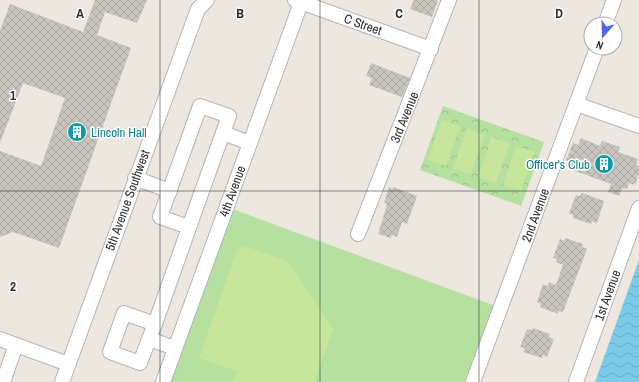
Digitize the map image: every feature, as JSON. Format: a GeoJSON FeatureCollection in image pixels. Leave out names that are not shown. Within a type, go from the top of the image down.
{"type":"FeatureCollection","features":[{"type":"Feature","properties":{"kind":"street","name":"5th Avenue Southwest"},"geometry":{"type":"LineString","coordinates":[[62,382],[135,178],[198,9],[208,0]]}},
{"type":"Feature","properties":{"kind":"street","name":"3rd Avenue"},"geometry":{"type":"LineString","coordinates":[[358,234],[449,0]]}},
{"type":"Feature","properties":{"kind":"street"},"geometry":{"type":"LineString","coordinates":[[608,16],[614,0]]}},
{"type":"Feature","properties":{"kind":"street","name":"C Street"},"geometry":{"type":"LineString","coordinates":[[299,1],[431,49]]}},
{"type":"Feature","properties":{"kind":"street","name":"4th Avenue"},"geometry":{"type":"LineString","coordinates":[[163,382],[250,143],[299,1]]}},
{"type":"Feature","properties":{"kind":"street","name":"2nd Avenue"},"geometry":{"type":"LineString","coordinates":[[473,382],[593,56]]}},
{"type":"Feature","properties":{"kind":"street"},"geometry":{"type":"LineString","coordinates":[[576,104],[639,126]]}},
{"type":"Feature","properties":{"kind":"street"},"geometry":{"type":"LineString","coordinates":[[155,324],[124,313],[110,352],[140,363],[155,324],[229,116],[200,106],[160,217],[189,227]]}},
{"type":"Feature","properties":{"kind":"street"},"geometry":{"type":"LineString","coordinates":[[223,133],[250,143]]}},
{"type":"Feature","properties":{"kind":"street"},"geometry":{"type":"LineString","coordinates":[[135,178],[170,191]]}},
{"type":"Feature","properties":{"kind":"street","name":"1st Avenue"},"geometry":{"type":"LineString","coordinates":[[576,382],[639,208]]}},
{"type":"Feature","properties":{"kind":"street"},"geometry":{"type":"LineString","coordinates":[[0,339],[68,364]]}},
{"type":"Feature","properties":{"kind":"street"},"geometry":{"type":"LineString","coordinates":[[149,339],[175,348]]}},
{"type":"Feature","properties":{"kind":"street"},"geometry":{"type":"LineString","coordinates":[[3,376],[16,345]]}},
{"type":"Feature","properties":{"kind":"green space"},"geometry":{"type":"Polygon","coordinates":[[[443,106],[544,142],[521,206],[420,170],[443,106]]]}},
{"type":"Feature","properties":{"kind":"green space"},"geometry":{"type":"Polygon","coordinates":[[[442,120],[460,126],[446,166],[428,160],[442,120]]]}},
{"type":"Feature","properties":{"kind":"green space"},"geometry":{"type":"Polygon","coordinates":[[[467,128],[485,135],[471,174],[453,168],[467,128]]]}},
{"type":"Feature","properties":{"kind":"green space"},"geometry":{"type":"Polygon","coordinates":[[[492,137],[510,144],[496,183],[478,177],[492,137]]]}},
{"type":"Feature","properties":{"kind":"green space"},"geometry":{"type":"Polygon","coordinates":[[[516,146],[534,152],[521,191],[503,185],[516,146]]]}},
{"type":"Feature","properties":{"kind":"green space"},"geometry":{"type":"Polygon","coordinates":[[[227,207],[501,308],[473,382],[163,382],[227,207]]]}},
{"type":"Feature","properties":{"kind":"green space"},"geometry":{"type":"Polygon","coordinates":[[[245,246],[288,261],[333,329],[314,382],[233,382],[237,371],[199,358],[237,250],[245,246]]]}},
{"type":"Feature","properties":{"kind":"water"},"geometry":{"type":"Polygon","coordinates":[[[639,260],[639,382],[595,382],[639,260]]]}},
{"type":"Feature","properties":{"kind":"building","name":"Lincoln Hall"},"geometry":{"type":"Polygon","coordinates":[[[95,0],[147,0],[137,23],[105,12],[97,35],[131,48],[59,248],[13,232],[0,237],[0,151],[41,166],[65,98],[23,83],[0,143],[0,31],[10,4],[83,32],[95,0]]]}},
{"type":"Feature","properties":{"kind":"building"},"geometry":{"type":"Polygon","coordinates":[[[414,0],[438,0],[432,17],[410,9],[414,0]]]}},
{"type":"Feature","properties":{"kind":"building"},"geometry":{"type":"Polygon","coordinates":[[[371,63],[410,78],[402,97],[369,85],[372,78],[366,76],[371,63]]]}},
{"type":"Feature","properties":{"kind":"building","name":"Officer's Club"},"geometry":{"type":"Polygon","coordinates":[[[581,138],[600,146],[602,141],[620,147],[618,152],[638,159],[636,165],[639,166],[639,173],[635,185],[629,183],[627,189],[622,188],[619,196],[608,192],[611,184],[570,169],[572,162],[566,160],[573,143],[578,145],[581,138]]]}},
{"type":"Feature","properties":{"kind":"building"},"geometry":{"type":"Polygon","coordinates":[[[389,187],[393,189],[393,187],[417,196],[407,224],[402,222],[397,237],[392,235],[391,238],[378,234],[387,204],[384,203],[389,187]]]}},
{"type":"Feature","properties":{"kind":"building"},"geometry":{"type":"Polygon","coordinates":[[[582,193],[604,201],[597,223],[592,221],[591,224],[573,218],[573,215],[569,213],[576,195],[580,196],[582,193]]]}},
{"type":"Feature","properties":{"kind":"building"},"geometry":{"type":"Polygon","coordinates":[[[565,238],[583,244],[582,247],[587,249],[563,312],[559,311],[558,314],[540,307],[541,304],[537,302],[543,284],[548,286],[549,282],[556,285],[563,265],[556,262],[557,259],[553,258],[560,239],[564,241],[565,238]]]}},
{"type":"Feature","properties":{"kind":"building"},"geometry":{"type":"Polygon","coordinates":[[[533,328],[550,334],[549,337],[554,339],[547,357],[543,355],[542,358],[523,352],[525,348],[520,347],[527,329],[532,330],[533,328]]]}},
{"type":"Feature","properties":{"kind":"place","name":"Lincoln Hall"},"geometry":{"type":"Point","coordinates":[77,132]}},
{"type":"Feature","properties":{"kind":"place","name":"Officer's Club"},"geometry":{"type":"Point","coordinates":[604,164]}}]}
